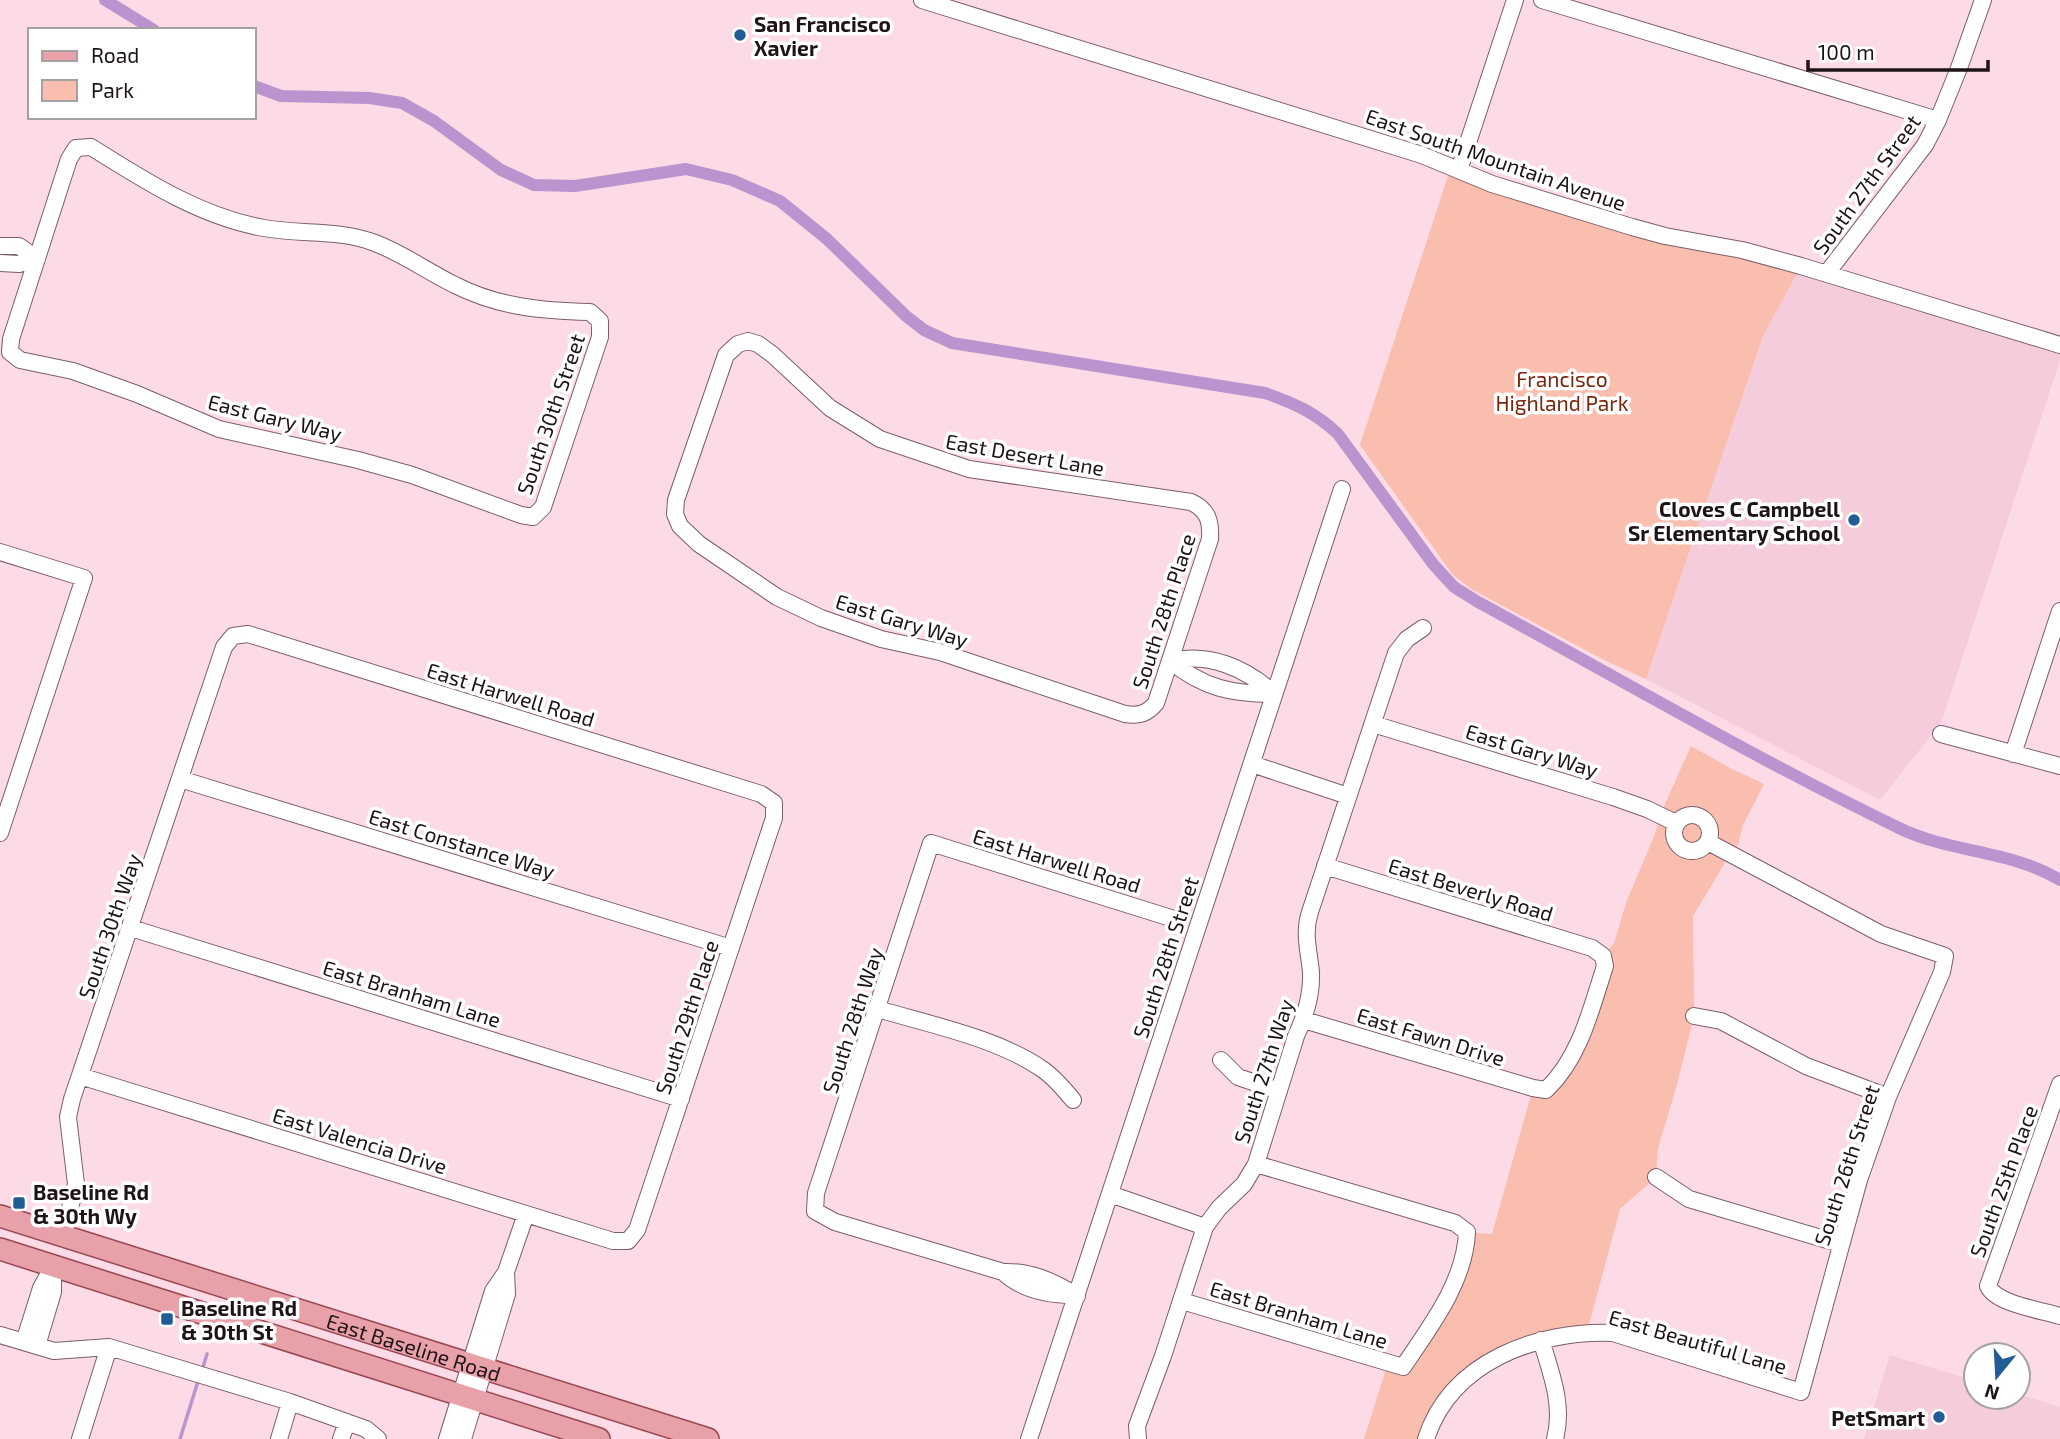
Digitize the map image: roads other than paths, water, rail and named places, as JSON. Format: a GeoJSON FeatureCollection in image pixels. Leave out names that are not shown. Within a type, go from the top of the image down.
{"type":"FeatureCollection","features":[{"type":"Feature","properties":{"kind":"main road","name":"East Baseline Road"},"geometry":{"type":"LineString","coordinates":[[0,1216],[708,1439]]}},
{"type":"Feature","properties":{"kind":"main road"},"geometry":{"type":"LineString","coordinates":[[53,1266],[63,1236]]}},
{"type":"Feature","properties":{"kind":"main road","name":"East Baseline Road"},"geometry":{"type":"LineString","coordinates":[[0,1249],[598,1439]]}},
{"type":"Feature","properties":{"kind":"street","name":"East South Mountain Avenue"},"geometry":{"type":"LineString","coordinates":[[922,0],[1422,155],[1492,184],[1665,236],[1742,250],[2060,345]]}},
{"type":"Feature","properties":{"kind":"street"},"geometry":{"type":"LineString","coordinates":[[1459,170],[1515,0]]}},
{"type":"Feature","properties":{"kind":"street"},"geometry":{"type":"LineString","coordinates":[[1542,0],[1938,120]]}},
{"type":"Feature","properties":{"kind":"street","name":"South 27th Street"},"geometry":{"type":"LineString","coordinates":[[1826,274],[1925,145],[1938,120],[1983,0]]}},
{"type":"Feature","properties":{"kind":"street","name":"South 30th Street"},"geometry":{"type":"LineString","coordinates":[[37,259],[69,159],[76,148],[91,148],[170,194],[230,221],[283,231],[343,234],[394,251],[456,286],[506,304],[542,310],[590,312],[600,321],[600,337],[543,507],[533,517]]}},
{"type":"Feature","properties":{"kind":"street"},"geometry":{"type":"LineString","coordinates":[[0,246],[19,246],[37,259]]}},
{"type":"Feature","properties":{"kind":"street"},"geometry":{"type":"LineString","coordinates":[[0,263],[19,264],[37,259]]}},
{"type":"Feature","properties":{"kind":"street","name":"East Gary Way"},"geometry":{"type":"LineString","coordinates":[[37,259],[11,339],[10,352],[20,360],[73,371],[219,429],[412,475],[521,516],[533,517]]}},
{"type":"Feature","properties":{"kind":"street","name":"East Desert Lane"},"geometry":{"type":"LineString","coordinates":[[675,514],[676,500],[720,369],[726,355],[738,344],[748,341],[774,355],[830,408],[880,439],[969,469],[1191,502],[1202,507],[1208,516]]}},
{"type":"Feature","properties":{"kind":"street","name":"South 28th Street"},"geometry":{"type":"LineString","coordinates":[[1029,1439],[1342,489]]}},
{"type":"Feature","properties":{"kind":"street","name":"East Gary Way"},"geometry":{"type":"LineString","coordinates":[[675,514],[680,526],[699,544],[777,597],[821,618],[881,639],[940,652],[1125,714],[1144,714]]}},
{"type":"Feature","properties":{"kind":"street","name":"South 28th Place"},"geometry":{"type":"LineString","coordinates":[[1144,714],[1156,703],[1210,539],[1208,516]]}},
{"type":"Feature","properties":{"kind":"street"},"geometry":{"type":"LineString","coordinates":[[0,552],[84,578],[0,832]]}},
{"type":"Feature","properties":{"kind":"street"},"geometry":{"type":"LineString","coordinates":[[2013,754],[2060,611]]}},
{"type":"Feature","properties":{"kind":"street","name":"South 27th Way"},"geometry":{"type":"LineString","coordinates":[[1138,1439],[1138,1426],[1205,1227],[1219,1208],[1244,1184],[1256,1164],[1296,1037],[1304,1020],[1311,986],[1306,924],[1396,653],[1407,639],[1423,628]]}},
{"type":"Feature","properties":{"kind":"street","name":"East Harwell Road"},"geometry":{"type":"LineString","coordinates":[[233,636],[248,635],[761,793],[774,803]]}},
{"type":"Feature","properties":{"kind":"street","name":"South 30th Way"},"geometry":{"type":"LineString","coordinates":[[63,1236],[76,1184],[68,1117],[72,1099],[224,647],[233,636]]}},
{"type":"Feature","properties":{"kind":"street"},"geometry":{"type":"LineString","coordinates":[[1170,661],[1189,656],[1226,664],[1259,680],[1274,694]]}},
{"type":"Feature","properties":{"kind":"street"},"geometry":{"type":"LineString","coordinates":[[1170,661],[1188,675],[1220,689],[1243,694],[1274,694]]}},
{"type":"Feature","properties":{"kind":"street"},"geometry":{"type":"LineString","coordinates":[[1220,689],[1226,664]]}},
{"type":"Feature","properties":{"kind":"street","name":"East Gary Way"},"geometry":{"type":"LineString","coordinates":[[1373,724],[1613,797],[1676,823],[1691,814],[1702,817],[1710,827],[1708,842]]}},
{"type":"Feature","properties":{"kind":"street"},"geometry":{"type":"LineString","coordinates":[[1941,734],[2060,766]]}},
{"type":"Feature","properties":{"kind":"street"},"geometry":{"type":"LineString","coordinates":[[1252,764],[1348,796]]}},
{"type":"Feature","properties":{"kind":"street","name":"East Constance Way"},"geometry":{"type":"LineString","coordinates":[[180,779],[731,948]]}},
{"type":"Feature","properties":{"kind":"street","name":"South 29th Place"},"geometry":{"type":"LineString","coordinates":[[628,1241],[637,1230],[681,1099],[774,818],[774,803]]}},
{"type":"Feature","properties":{"kind":"street"},"geometry":{"type":"LineString","coordinates":[[1676,823],[1673,835],[1682,848],[1698,850],[1708,842]]}},
{"type":"Feature","properties":{"kind":"street","name":"South 26th Street"},"geometry":{"type":"LineString","coordinates":[[1708,842],[1881,934],[1945,956],[1942,972],[1888,1097],[1859,1180],[1801,1392]]}},
{"type":"Feature","properties":{"kind":"street","name":"East Harwell Road"},"geometry":{"type":"LineString","coordinates":[[931,843],[1171,918]]}},
{"type":"Feature","properties":{"kind":"street","name":"South 28th Way"},"geometry":{"type":"LineString","coordinates":[[931,843],[816,1193],[815,1211],[835,1222],[1003,1272],[1021,1271],[1055,1282],[1077,1296]]}},
{"type":"Feature","properties":{"kind":"street","name":"East Beverly Road"},"geometry":{"type":"LineString","coordinates":[[1325,866],[1592,948],[1603,956],[1605,966],[1582,1037],[1555,1081],[1546,1090]]}},
{"type":"Feature","properties":{"kind":"street","name":"East Branham Lane"},"geometry":{"type":"LineString","coordinates":[[131,928],[681,1099]]}},
{"type":"Feature","properties":{"kind":"street"},"geometry":{"type":"LineString","coordinates":[[878,1009],[992,1044],[1020,1056],[1043,1069],[1073,1100]]}},
{"type":"Feature","properties":{"kind":"street"},"geometry":{"type":"LineString","coordinates":[[1694,1016],[1721,1021],[1806,1066],[1888,1097]]}},
{"type":"Feature","properties":{"kind":"street","name":"East Fawn Drive"},"geometry":{"type":"LineString","coordinates":[[1304,1020],[1546,1090]]}},
{"type":"Feature","properties":{"kind":"street"},"geometry":{"type":"LineString","coordinates":[[1221,1060],[1238,1077],[1279,1091]]}},
{"type":"Feature","properties":{"kind":"street","name":"East Valencia Drive"},"geometry":{"type":"LineString","coordinates":[[80,1076],[613,1241],[628,1241]]}},
{"type":"Feature","properties":{"kind":"street","name":"South 25th Place"},"geometry":{"type":"LineString","coordinates":[[2060,1084],[1988,1286],[1991,1293],[2003,1301],[2060,1316]]}},
{"type":"Feature","properties":{"kind":"street","name":"East Branham Lane"},"geometry":{"type":"LineString","coordinates":[[1182,1301],[1403,1367],[1440,1313],[1450,1294],[1466,1244],[1467,1232],[1455,1223],[1256,1164]]}},
{"type":"Feature","properties":{"kind":"street"},"geometry":{"type":"LineString","coordinates":[[1656,1177],[1689,1199],[1841,1244]]}},
{"type":"Feature","properties":{"kind":"street"},"geometry":{"type":"LineString","coordinates":[[1110,1194],[1205,1227]]}},
{"type":"Feature","properties":{"kind":"street"},"geometry":{"type":"LineString","coordinates":[[463,1439],[468,1397],[494,1310],[507,1294],[506,1272],[526,1214]]}},
{"type":"Feature","properties":{"kind":"street"},"geometry":{"type":"LineString","coordinates":[[30,1344],[40,1314],[53,1292],[53,1266]]}},
{"type":"Feature","properties":{"kind":"street","name":"East Beautiful Lane"},"geometry":{"type":"LineString","coordinates":[[1542,1340],[1587,1332],[1613,1333],[1801,1392]]}},
{"type":"Feature","properties":{"kind":"street"},"geometry":{"type":"LineString","coordinates":[[0,1335],[54,1351],[109,1347],[290,1402],[366,1429],[378,1439]]}},
{"type":"Feature","properties":{"kind":"street"},"geometry":{"type":"LineString","coordinates":[[1426,1439],[1438,1412],[1466,1379],[1516,1347],[1542,1340],[1558,1395],[1559,1423],[1555,1439]]}},
{"type":"Feature","properties":{"kind":"street"},"geometry":{"type":"LineString","coordinates":[[83,1438],[109,1347]]}},
{"type":"Feature","properties":{"kind":"street"},"geometry":{"type":"LineString","coordinates":[[447,1439],[468,1397]]}},
{"type":"Feature","properties":{"kind":"street"},"geometry":{"type":"LineString","coordinates":[[279,1439],[290,1402]]}},
{"type":"Feature","properties":{"kind":"street"},"geometry":{"type":"LineString","coordinates":[[341,1439],[346,1422]]}},
{"type":"Feature","properties":{"kind":"waterway"},"geometry":{"type":"LineString","coordinates":[[105,0],[151,28]]}},
{"type":"Feature","properties":{"kind":"waterway"},"geometry":{"type":"LineString","coordinates":[[256,87],[281,96],[369,98],[402,103],[434,121],[501,170],[534,185],[575,186],[686,169],[732,180],[780,201],[827,239],[906,316],[924,330],[952,343],[1265,393],[1295,405],[1313,414],[1338,434],[1433,564],[1454,587],[1478,602],[1740,746],[1899,828],[1939,842],[2021,863],[2060,880]]}},
{"type":"Feature","properties":{"kind":"waterway"},"geometry":{"type":"LineString","coordinates":[[202,1370],[207,1354]]}},
{"type":"Feature","properties":{"kind":"waterway"},"geometry":{"type":"LineString","coordinates":[[180,1439],[199,1378]]}},
{"type":"Feature","properties":{"kind":"place","name":"San Francisco Xavier"},"geometry":{"type":"Point","coordinates":[740,35]}},
{"type":"Feature","properties":{"kind":"place","name":"Cloves C Campbell Sr Elementary School"},"geometry":{"type":"Point","coordinates":[1854,520]}},
{"type":"Feature","properties":{"kind":"place","name":"Baseline Rd & 30th Wy"},"geometry":{"type":"Point","coordinates":[19,1203]}},
{"type":"Feature","properties":{"kind":"place","name":"Baseline Rd & 30th St"},"geometry":{"type":"Point","coordinates":[167,1319]}},
{"type":"Feature","properties":{"kind":"place","name":"PetSmart"},"geometry":{"type":"Point","coordinates":[1939,1417]}},
{"type":"Feature","properties":{"kind":"park label","name":"Francisco Highland Park"},"geometry":{"type":"Point","coordinates":[1562,390]}}]}
